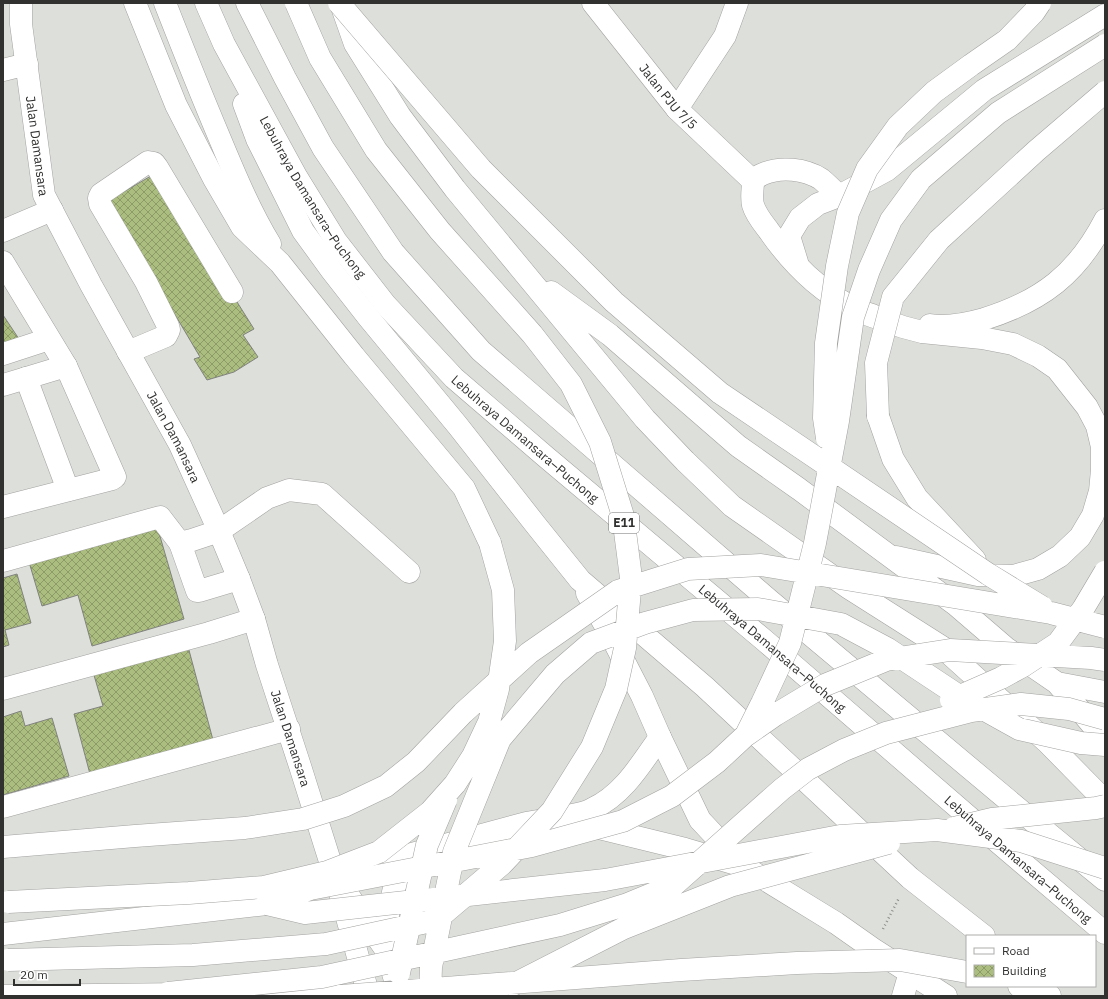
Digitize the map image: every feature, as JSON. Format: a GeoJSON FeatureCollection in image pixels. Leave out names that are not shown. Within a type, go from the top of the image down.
{"type":"FeatureCollection","features":[{"type":"Feature","properties":{"kind":"main road","name":"Jalan Damansara"},"geometry":{"type":"LineString","coordinates":[[21,3],[21,24],[44,195],[91,285],[180,445],[239,579],[254,619],[267,665],[289,729],[334,875],[369,996]]}},
{"type":"Feature","properties":{"kind":"main road"},"geometry":{"type":"LineString","coordinates":[[3,902],[189,893],[264,887],[327,872],[379,852],[430,812],[455,784],[473,756],[489,722],[498,689],[505,641],[503,590],[490,543],[464,488],[354,356],[280,263],[242,228],[214,179],[176,105],[135,3]]}},
{"type":"Feature","properties":{"kind":"main road"},"geometry":{"type":"LineString","coordinates":[[165,3],[240,187],[256,220],[280,263]]}},
{"type":"Feature","properties":{"kind":"main road","name":"Lebuhraya Damansara–Puchong"},"geometry":{"type":"LineString","coordinates":[[206,3],[224,44],[296,176],[336,241],[385,304],[454,378],[764,640],[1105,933]]}},
{"type":"Feature","properties":{"kind":"main road","name":"E11"},"geometry":{"type":"LineString","coordinates":[[247,3],[323,148],[388,246],[481,351],[769,600],[1105,880]]}},
{"type":"Feature","properties":{"kind":"main road"},"geometry":{"type":"LineString","coordinates":[[5,961],[193,955],[326,944],[436,920],[502,864],[552,811],[592,747],[616,689],[625,648],[631,578],[623,516],[600,442],[571,384],[532,334],[440,231],[376,150],[320,58],[296,3]]}},
{"type":"Feature","properties":{"kind":"main road"},"geometry":{"type":"LineString","coordinates":[[340,3],[355,44],[400,116],[455,189],[645,419],[685,461],[732,506],[849,588],[942,647],[1047,742],[1105,801]]}},
{"type":"Feature","properties":{"kind":"main road"},"geometry":{"type":"LineString","coordinates":[[340,3],[481,169],[614,302],[720,393],[988,574],[1051,613]]}},
{"type":"Feature","properties":{"kind":"main road","name":"Jalan PJU 7/5"},"geometry":{"type":"LineString","coordinates":[[594,3],[676,109],[753,181]]}},
{"type":"Feature","properties":{"kind":"main road"},"geometry":{"type":"LineString","coordinates":[[676,109],[725,36],[737,3]]}},
{"type":"Feature","properties":{"kind":"main road"},"geometry":{"type":"LineString","coordinates":[[830,463],[824,418],[826,343],[837,266],[848,213],[867,169],[898,126],[934,92],[1007,40],[1034,12],[1040,3]]}},
{"type":"Feature","properties":{"kind":"main road"},"geometry":{"type":"LineString","coordinates":[[799,268],[789,236],[800,218],[818,204],[839,196],[887,170],[984,90],[1105,15]]}},
{"type":"Feature","properties":{"kind":"main road"},"geometry":{"type":"LineString","coordinates":[[224,44],[257,139],[303,231],[368,317],[458,426],[580,580],[642,696],[700,820],[743,866]]}},
{"type":"Feature","properties":{"kind":"main road"},"geometry":{"type":"LineString","coordinates":[[745,736],[790,643],[815,543],[838,420],[852,317],[869,270],[891,220],[921,179],[998,113],[1105,45]]}},
{"type":"Feature","properties":{"kind":"main road"},"geometry":{"type":"LineString","coordinates":[[3,70],[26,64]]}},
{"type":"Feature","properties":{"kind":"main road"},"geometry":{"type":"LineString","coordinates":[[988,574],[917,498],[893,459],[878,416],[876,363],[893,297],[939,240],[1036,151],[1105,92]]}},
{"type":"Feature","properties":{"kind":"main road"},"geometry":{"type":"LineString","coordinates":[[128,352],[166,336],[169,330],[146,282],[100,204],[99,198],[100,194],[148,162],[154,163],[157,167],[232,292]]}},
{"type":"Feature","properties":{"kind":"main road"},"geometry":{"type":"LineString","coordinates":[[839,196],[821,180],[810,174],[799,171],[786,169],[775,171],[764,174],[753,181],[753,205],[758,216],[774,239],[799,268],[820,286],[840,300],[866,314],[903,327],[922,332],[982,338],[1013,344],[1038,356],[1057,370],[1087,407],[1096,426],[1102,447],[1100,491],[1094,515],[1080,537],[1060,556],[1038,569],[1014,576],[978,575],[889,556]]}},
{"type":"Feature","properties":{"kind":"main road"},"geometry":{"type":"LineString","coordinates":[[3,230],[52,210]]}},
{"type":"Feature","properties":{"kind":"main road"},"geometry":{"type":"LineString","coordinates":[[866,314],[940,327],[960,325],[1000,314],[1037,297],[1066,274],[1091,245],[1105,220]]}},
{"type":"Feature","properties":{"kind":"main road"},"geometry":{"type":"LineString","coordinates":[[3,262],[66,366],[115,477],[3,506]]}},
{"type":"Feature","properties":{"kind":"main road"},"geometry":{"type":"LineString","coordinates":[[526,274],[610,335],[738,446],[799,489],[956,605],[1006,648],[1056,683],[1105,740]]}},
{"type":"Feature","properties":{"kind":"main road"},"geometry":{"type":"LineString","coordinates":[[3,354],[49,339]]}},
{"type":"Feature","properties":{"kind":"main road"},"geometry":{"type":"LineString","coordinates":[[3,385],[66,366]]}},
{"type":"Feature","properties":{"kind":"main road"},"geometry":{"type":"LineString","coordinates":[[26,378],[68,490]]}},
{"type":"Feature","properties":{"kind":"main road"},"geometry":{"type":"LineString","coordinates":[[180,543],[219,531],[267,498],[289,490],[322,494],[408,572]]}},
{"type":"Feature","properties":{"kind":"main road"},"geometry":{"type":"LineString","coordinates":[[3,561],[160,517],[180,543],[197,591],[239,579]]}},
{"type":"Feature","properties":{"kind":"main road"},"geometry":{"type":"LineString","coordinates":[[3,847],[127,836],[245,828],[303,820],[344,806],[386,786],[416,762],[463,713],[528,653],[618,591],[688,569],[761,565],[1051,613],[1105,627]]}},
{"type":"Feature","properties":{"kind":"main road"},"geometry":{"type":"LineString","coordinates":[[168,993],[322,977],[560,925],[628,904],[674,885],[782,789],[808,769],[844,750],[886,733],[954,698],[1001,678],[1023,666],[1058,643],[1083,609],[1105,572]]}},
{"type":"Feature","properties":{"kind":"main road"},"geometry":{"type":"LineString","coordinates":[[580,580],[705,687],[910,878],[983,935]]}},
{"type":"Feature","properties":{"kind":"main road"},"geometry":{"type":"LineString","coordinates":[[430,996],[431,967],[454,852],[500,739],[555,674],[591,643],[645,623],[693,610],[758,609],[841,624],[888,649],[956,694],[1019,729],[1081,743],[1105,745]]}},
{"type":"Feature","properties":{"kind":"main road"},"geometry":{"type":"LineString","coordinates":[[3,689],[254,619]]}},
{"type":"Feature","properties":{"kind":"main road"},"geometry":{"type":"LineString","coordinates":[[6,934],[267,904],[310,889],[532,846],[623,821],[672,796],[717,762],[745,736],[775,715],[825,685],[886,660],[950,650],[1105,660]]}},
{"type":"Feature","properties":{"kind":"main road"},"geometry":{"type":"LineString","coordinates":[[399,996],[398,974],[427,845],[473,733],[528,653]]}},
{"type":"Feature","properties":{"kind":"main road"},"geometry":{"type":"LineString","coordinates":[[1056,683],[1105,692]]}},
{"type":"Feature","properties":{"kind":"main road"},"geometry":{"type":"LineString","coordinates":[[886,733],[971,711],[1021,704],[1069,709],[1105,720]]}},
{"type":"Feature","properties":{"kind":"main road"},"geometry":{"type":"LineString","coordinates":[[3,807],[289,729]]}},
{"type":"Feature","properties":{"kind":"main road"},"geometry":{"type":"LineString","coordinates":[[334,875],[526,822],[562,817],[592,810],[615,794],[637,770],[660,737]]}},
{"type":"Feature","properties":{"kind":"main road"},"geometry":{"type":"LineString","coordinates":[[491,996],[624,928],[730,886],[892,842],[992,819],[1105,806]]}},
{"type":"Feature","properties":{"kind":"main road"},"geometry":{"type":"LineString","coordinates":[[562,817],[685,849],[743,866],[836,923],[873,949],[946,996]]}},
{"type":"Feature","properties":{"kind":"main road"},"geometry":{"type":"LineString","coordinates":[[267,904],[305,912],[605,880],[840,836],[937,830],[1022,841],[1105,868]]}},
{"type":"Feature","properties":{"kind":"main road"},"geometry":{"type":"LineString","coordinates":[[386,950],[387,919],[394,888],[411,854]]}},
{"type":"Feature","properties":{"kind":"main road","name":"Jalan Damansara"},"geometry":{"type":"LineString","coordinates":[[334,875],[386,950],[399,996]]}},
{"type":"Feature","properties":{"kind":"main road"},"geometry":{"type":"LineString","coordinates":[[3,996],[168,993],[340,996],[681,970],[797,963],[900,960],[966,972]]}},
{"type":"Feature","properties":{"kind":"main road"},"geometry":{"type":"LineString","coordinates":[[903,996],[914,975]]}},
{"type":"Feature","properties":{"kind":"main road"},"geometry":{"type":"LineString","coordinates":[[914,975],[929,996]]}},
{"type":"Feature","properties":{"kind":"main road"},"geometry":{"type":"LineString","coordinates":[[1022,987],[1050,996]]}},
{"type":"Feature","properties":{"kind":"main road"},"geometry":{"type":"LineString","coordinates":[[1045,987],[1055,996]]}},
{"type":"Feature","properties":{"kind":"path"},"geometry":{"type":"LineString","coordinates":[[873,949],[910,878]]}},
{"type":"Feature","properties":{"kind":"building"},"geometry":{"type":"Polygon","coordinates":[[[156,173],[254,329],[243,335],[258,357],[234,372],[207,380],[194,359],[200,357],[108,201],[156,173]]]}},
{"type":"Feature","properties":{"kind":"building"},"geometry":{"type":"Polygon","coordinates":[[[3,315],[19,339],[3,344],[3,315]]]}},
{"type":"Feature","properties":{"kind":"building"},"geometry":{"type":"Polygon","coordinates":[[[157,526],[184,619],[92,646],[78,595],[42,606],[29,562],[157,526]]]}},
{"type":"Feature","properties":{"kind":"building"},"geometry":{"type":"Polygon","coordinates":[[[17,574],[31,623],[5,630],[9,645],[3,647],[3,578],[17,574]]]}},
{"type":"Feature","properties":{"kind":"building"},"geometry":{"type":"Polygon","coordinates":[[[186,639],[213,740],[90,774],[74,714],[103,706],[91,665],[186,639]]]}},
{"type":"Feature","properties":{"kind":"building"},"geometry":{"type":"Polygon","coordinates":[[[21,711],[25,726],[52,718],[69,776],[3,795],[3,717],[21,711]]]}}]}
